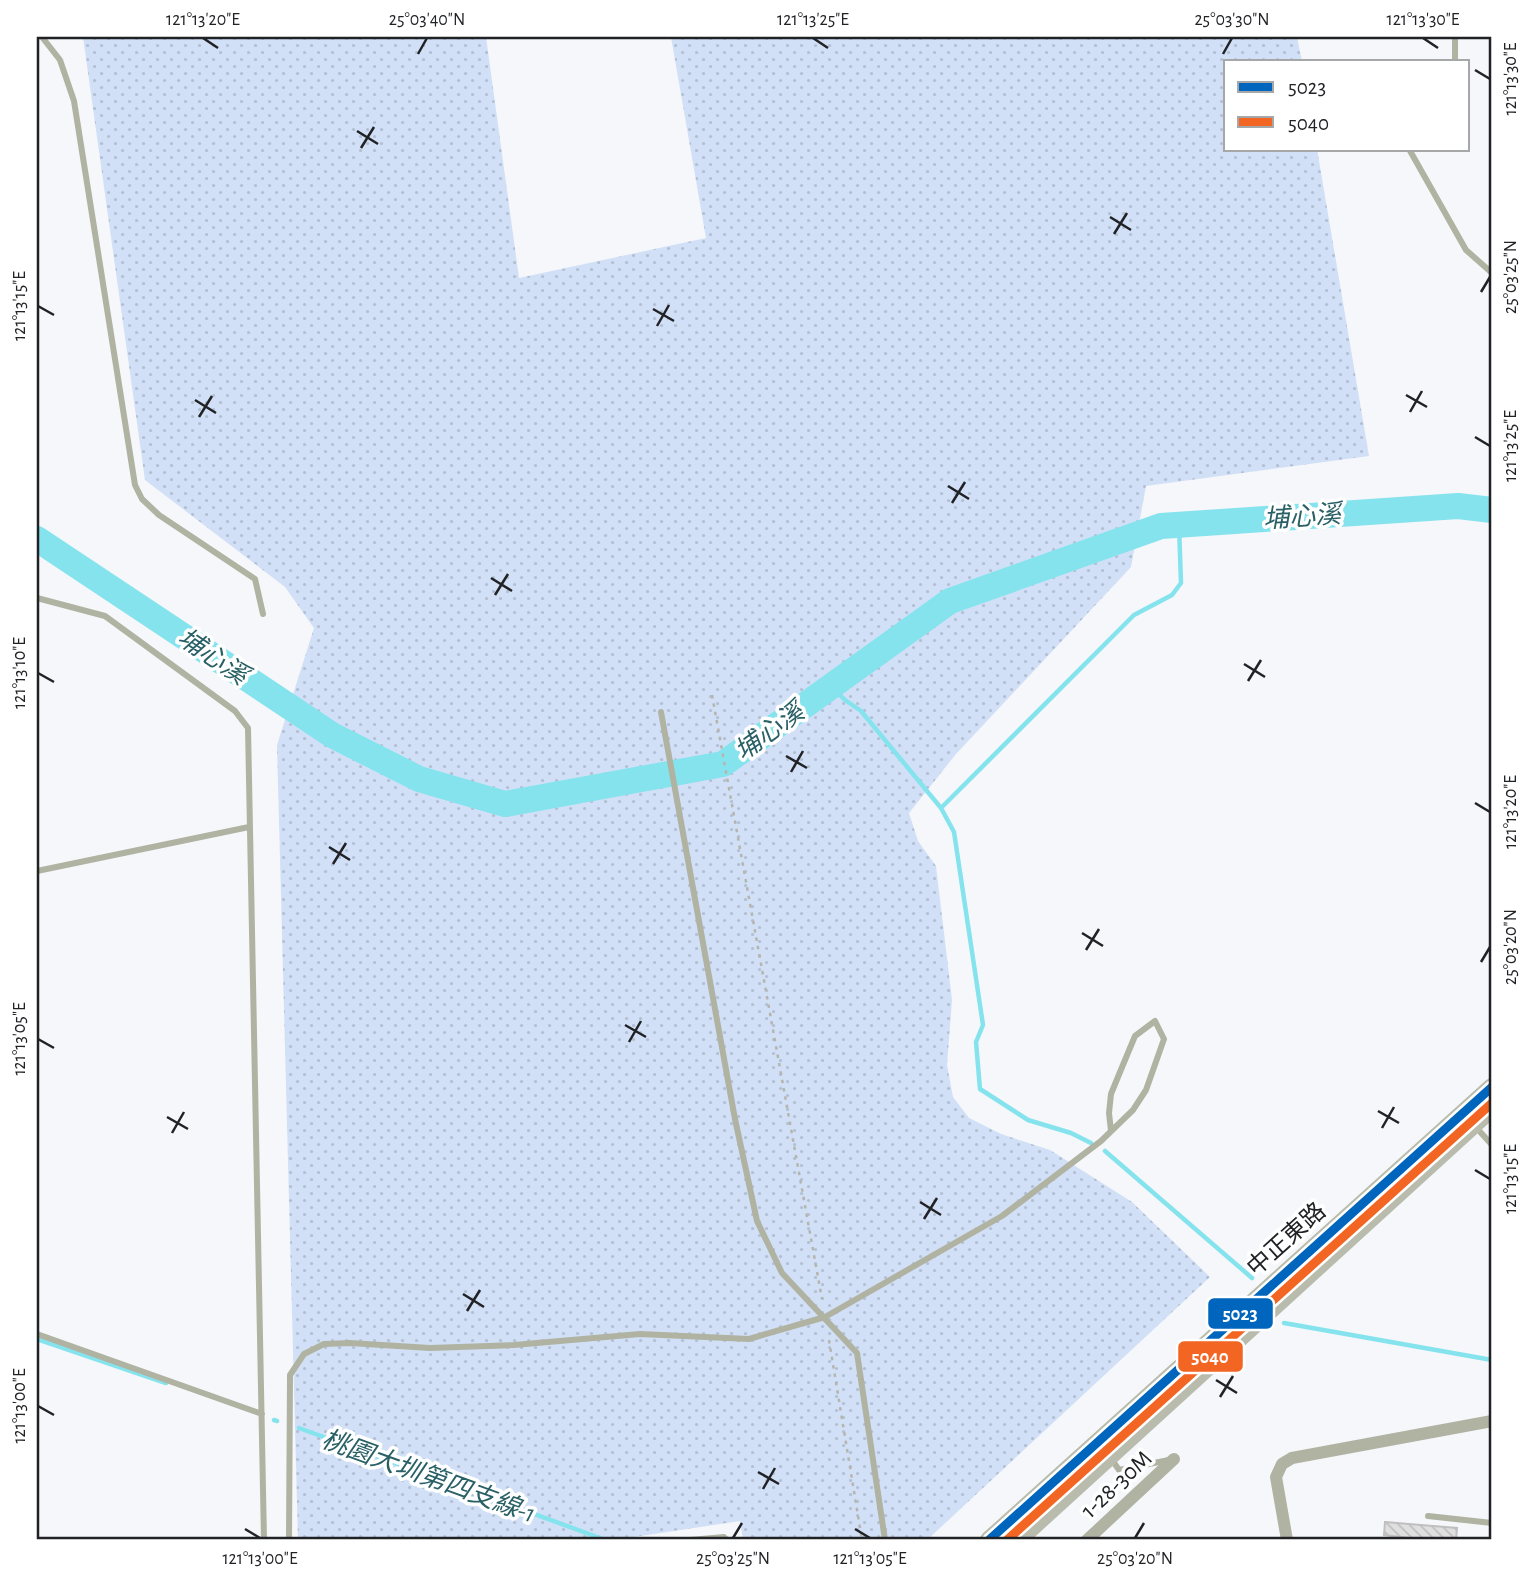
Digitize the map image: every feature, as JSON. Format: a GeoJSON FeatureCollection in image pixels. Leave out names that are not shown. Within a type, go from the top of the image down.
{"type":"FeatureCollection","features":[{"type":"Feature","properties":{"kind":"main road","name":"中正東路"},"geometry":{"type":"LineString","coordinates":[[989,1540],[1102,1449],[1469,1119],[1492,1087]]}},
{"type":"Feature","properties":{"kind":"main road","name":"中正東路"},"geometry":{"type":"LineString","coordinates":[[1469,1119],[1492,1108]]}},
{"type":"Feature","properties":{"kind":"main road","name":"中正東路"},"geometry":{"type":"LineString","coordinates":[[1018,1540],[1102,1449]]}},
{"type":"Feature","properties":{"kind":"street"},"geometry":{"type":"LineString","coordinates":[[1287,1540],[1276,1477],[1282,1464],[1292,1458],[1492,1421]]}},
{"type":"Feature","properties":{"kind":"street","name":"1-28-30M"},"geometry":{"type":"LineString","coordinates":[[1087,1540],[1174,1459]]}},
{"type":"Feature","properties":{"kind":"lane"},"geometry":{"type":"LineString","coordinates":[[42,37],[60,60],[74,101],[135,485],[142,499],[159,515],[255,579],[263,614]]}},
{"type":"Feature","properties":{"kind":"lane"},"geometry":{"type":"LineString","coordinates":[[1455,37],[1455,60]]}},
{"type":"Feature","properties":{"kind":"lane"},"geometry":{"type":"LineString","coordinates":[[1410,150],[1466,250],[1492,273]]}},
{"type":"Feature","properties":{"kind":"lane"},"geometry":{"type":"LineString","coordinates":[[37,598],[105,616],[235,710],[248,728],[264,1540]]}},
{"type":"Feature","properties":{"kind":"lane"},"geometry":{"type":"LineString","coordinates":[[660,712],[664,721],[678,813],[735,1119],[757,1221],[782,1273],[857,1353],[885,1540]]}},
{"type":"Feature","properties":{"kind":"lane"},"geometry":{"type":"LineString","coordinates":[[37,871],[249,827]]}},
{"type":"Feature","properties":{"kind":"lane"},"geometry":{"type":"LineString","coordinates":[[289,1540],[290,1376],[304,1354],[324,1344],[430,1348],[514,1345],[640,1334],[748,1339],[825,1317],[1002,1216],[1074,1163],[1111,1131],[1133,1110],[1146,1090],[1164,1039],[1155,1021],[1135,1036],[1111,1094],[1111,1131]]}},
{"type":"Feature","properties":{"kind":"lane"},"geometry":{"type":"LineString","coordinates":[[1469,1119],[1492,1145]]}},
{"type":"Feature","properties":{"kind":"lane"},"geometry":{"type":"LineString","coordinates":[[37,1334],[262,1414]]}},
{"type":"Feature","properties":{"kind":"lane"},"geometry":{"type":"LineString","coordinates":[[1102,1449],[1119,1469],[1174,1459]]}},
{"type":"Feature","properties":{"kind":"lane"},"geometry":{"type":"LineString","coordinates":[[1428,1517],[1492,1523]]}},
{"type":"Feature","properties":{"kind":"lane"},"geometry":{"type":"LineString","coordinates":[[690,1540],[716,1536],[727,1540]]}},
{"type":"Feature","properties":{"kind":"path"},"geometry":{"type":"LineString","coordinates":[[712,695],[825,1317],[862,1540]]}},
{"type":"Feature","properties":{"kind":"shaded area"},"geometry":{"type":"Polygon","coordinates":[[[83,37],[486,37],[519,278],[706,238],[671,37],[1297,37],[1302,60],[1224,60],[1224,150],[1317,150],[1369,456],[1146,486],[1131,567],[956,754],[909,813],[918,841],[936,866],[952,1000],[947,1065],[953,1097],[969,1118],[1001,1134],[1050,1150],[1132,1202],[1210,1277],[927,1540],[743,1540],[740,1521],[614,1540],[298,1540],[277,745],[314,628],[285,587],[145,480],[83,37]]]}},
{"type":"Feature","properties":{"kind":"building"},"geometry":{"type":"Polygon","coordinates":[[[1385,1522],[1457,1528],[1456,1540],[1384,1535],[1385,1522]]]}},
{"type":"Feature","properties":{"kind":"waterway","name":"埔心溪"},"geometry":{"type":"LineString","coordinates":[[37,539],[332,735],[419,779],[505,804],[723,764],[950,601],[1161,526],[1458,506],[1492,510]]}},
{"type":"Feature","properties":{"kind":"waterway"},"geometry":{"type":"LineString","coordinates":[[941,808],[1134,615],[1172,595],[1181,583],[1179,525]]}},
{"type":"Feature","properties":{"kind":"waterway"},"geometry":{"type":"LineString","coordinates":[[831,686],[861,711],[941,808],[954,832],[983,1025],[976,1042],[980,1089],[1028,1120],[1071,1133],[1091,1143]]}},
{"type":"Feature","properties":{"kind":"waterway"},"geometry":{"type":"LineString","coordinates":[[1105,1151],[1252,1278]]}},
{"type":"Feature","properties":{"kind":"waterway"},"geometry":{"type":"LineString","coordinates":[[1284,1323],[1492,1360]]}},
{"type":"Feature","properties":{"kind":"waterway","name":"桃園大圳第四支線-1"},"geometry":{"type":"LineString","coordinates":[[37,1339],[166,1383]]}},
{"type":"Feature","properties":{"kind":"waterway","name":"桃園大圳第四支線-1"},"geometry":{"type":"LineString","coordinates":[[299,1428],[600,1538]]}},
{"type":"Feature","properties":{"kind":"transit line","name":"5023"},"geometry":{"type":"LineString","coordinates":[[989,1540],[1492,1087]]}},
{"type":"Feature","properties":{"kind":"transit line","name":"5040"},"geometry":{"type":"LineString","coordinates":[[1007,1540],[1492,1103]]}}]}
